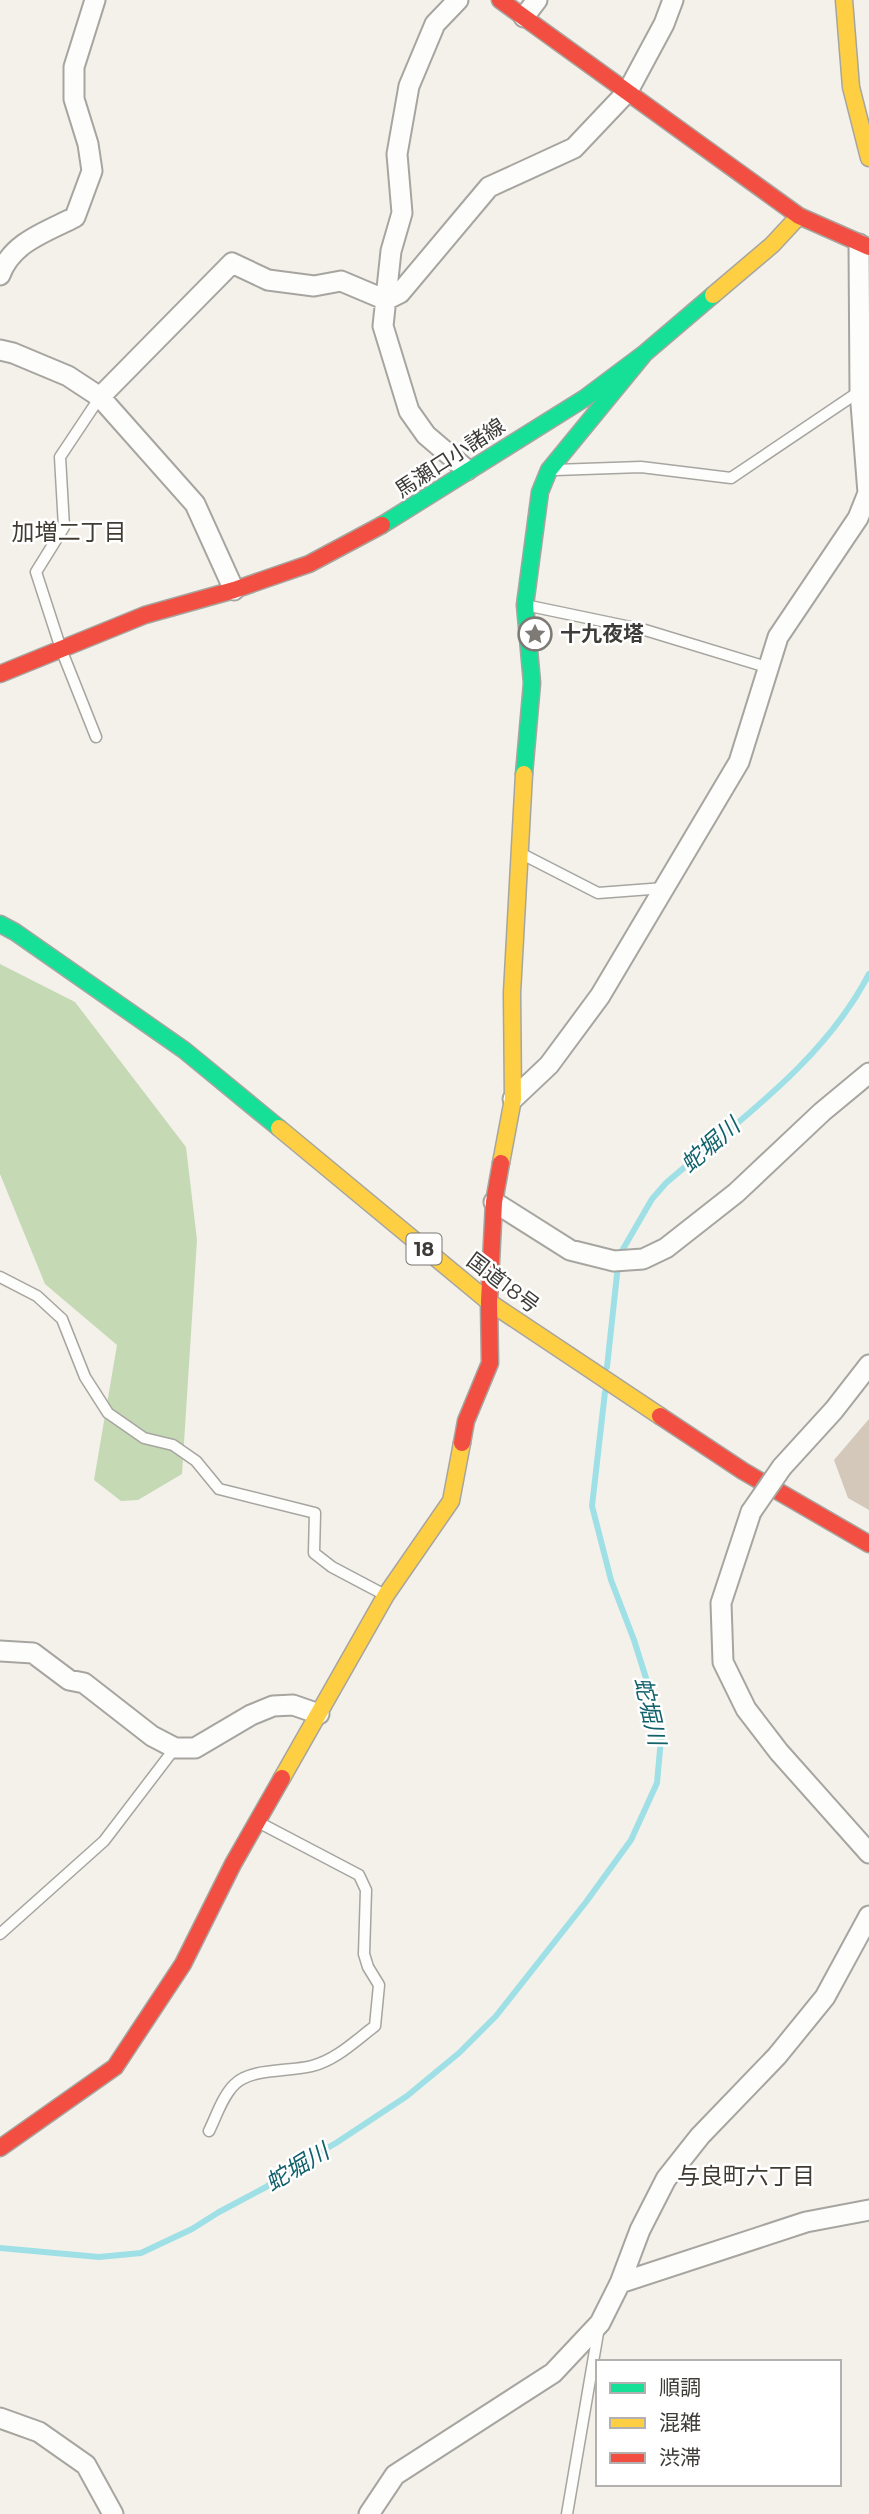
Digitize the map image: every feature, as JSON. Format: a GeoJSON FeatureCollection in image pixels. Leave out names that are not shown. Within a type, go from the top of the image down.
{"type":"FeatureCollection","features":[{"type":"Feature","properties":{"kind":"main road"},"geometry":{"type":"LineString","coordinates":[[500,0],[799,216],[864,246]]}},
{"type":"Feature","properties":{"kind":"main road"},"geometry":{"type":"LineString","coordinates":[[844,0],[851,88],[869,158]]}},
{"type":"Feature","properties":{"kind":"main road","name":"馬瀬口小諸線"},"geometry":{"type":"LineString","coordinates":[[0,674],[145,615],[234,590],[309,564],[395,518],[467,470],[585,398],[645,353],[772,245],[799,216]]}},
{"type":"Feature","properties":{"kind":"main road"},"geometry":{"type":"LineString","coordinates":[[0,2148],[115,2067],[183,1964],[258,1822],[386,1595],[451,1500],[466,1421],[490,1363],[489,1302],[494,1202],[513,1099],[512,993],[532,683],[525,605],[540,492],[549,470],[645,353]]}},
{"type":"Feature","properties":{"kind":"main road","name":"国道18号"},"geometry":{"type":"LineString","coordinates":[[0,924],[184,1050],[489,1302],[743,1471],[869,1544]]}},
{"type":"Feature","properties":{"kind":"street"},"geometry":{"type":"LineString","coordinates":[[0,275],[4,262],[23,243],[75,217],[92,171],[88,144],[74,99],[74,67],[94,0]]}},
{"type":"Feature","properties":{"kind":"street"},"geometry":{"type":"LineString","coordinates":[[458,0],[435,24],[409,86],[397,154],[402,213],[391,251],[383,326],[410,411],[426,435],[467,470]]}},
{"type":"Feature","properties":{"kind":"street"},"geometry":{"type":"LineString","coordinates":[[524,18],[537,0]]}},
{"type":"Feature","properties":{"kind":"street"},"geometry":{"type":"LineString","coordinates":[[100,397],[232,263],[268,280],[314,286],[341,281],[386,300],[400,293],[489,187],[574,148],[628,91],[664,24],[673,0]]}},
{"type":"Feature","properties":{"kind":"street"},"geometry":{"type":"LineString","coordinates":[[513,1099],[550,1065],[600,996],[739,762],[778,637],[858,518],[868,493],[860,391],[864,246]]}},
{"type":"Feature","properties":{"kind":"street"},"geometry":{"type":"LineString","coordinates":[[0,350],[68,376],[100,397],[195,505],[234,590]]}},
{"type":"Feature","properties":{"kind":"street"},"geometry":{"type":"LineString","coordinates":[[494,1202],[570,1250],[614,1261],[643,1259],[666,1248],[736,1193],[822,1112],[869,1073]]}},
{"type":"Feature","properties":{"kind":"street"},"geometry":{"type":"LineString","coordinates":[[869,1364],[834,1410],[782,1467],[751,1512],[720,1603],[723,1662],[746,1709],[779,1752],[869,1853]]}},
{"type":"Feature","properties":{"kind":"street"},"geometry":{"type":"LineString","coordinates":[[0,1651],[33,1653],[69,1680],[84,1684],[152,1736],[175,1748],[195,1748],[251,1715],[273,1706],[293,1705],[319,1714]]}},
{"type":"Feature","properties":{"kind":"street"},"geometry":{"type":"LineString","coordinates":[[369,2514],[395,2476],[553,2374],[600,2323],[620,2283],[640,2230],[666,2179],[699,2136],[778,2056],[825,1997],[869,1916]]}},
{"type":"Feature","properties":{"kind":"street"},"geometry":{"type":"LineString","coordinates":[[620,2283],[806,2222],[869,2210]]}},
{"type":"Feature","properties":{"kind":"street"},"geometry":{"type":"LineString","coordinates":[[0,2418],[39,2432],[86,2465],[113,2514]]}},
{"type":"Feature","properties":{"kind":"lane"},"geometry":{"type":"LineString","coordinates":[[549,470],[641,467],[731,478],[860,391]]}},
{"type":"Feature","properties":{"kind":"lane"},"geometry":{"type":"LineString","coordinates":[[96,737],[61,649],[36,572],[64,527],[60,457],[100,397]]}},
{"type":"Feature","properties":{"kind":"lane"},"geometry":{"type":"LineString","coordinates":[[525,605],[645,630],[770,668]]}},
{"type":"Feature","properties":{"kind":"lane"},"geometry":{"type":"LineString","coordinates":[[519,852],[598,893],[664,888]]}},
{"type":"Feature","properties":{"kind":"lane"},"geometry":{"type":"LineString","coordinates":[[0,1277],[37,1296],[62,1319],[85,1377],[108,1413],[144,1438],[173,1445],[196,1461],[219,1489],[315,1513],[314,1553],[332,1567],[386,1595]]}},
{"type":"Feature","properties":{"kind":"lane"},"geometry":{"type":"LineString","coordinates":[[0,1934],[103,1841],[175,1748]]}},
{"type":"Feature","properties":{"kind":"lane"},"geometry":{"type":"LineString","coordinates":[[209,2131],[233,2085],[249,2073],[313,2066],[332,2059],[375,2026],[379,1985],[364,1954],[366,1890],[359,1875],[258,1822]]}},
{"type":"Feature","properties":{"kind":"lane"},"geometry":{"type":"LineString","coordinates":[[567,2514],[600,2323]]}},
{"type":"Feature","properties":{"kind":"green space"},"geometry":{"type":"Polygon","coordinates":[[[0,964],[75,1002],[186,1147],[197,1240],[182,1474],[138,1500],[121,1501],[94,1480],[117,1345],[45,1284],[0,1174],[0,964]]]}},
{"type":"Feature","properties":{"kind":"building"},"geometry":{"type":"Polygon","coordinates":[[[869,1419],[869,1510],[848,1498],[834,1460],[869,1419]]]}},
{"type":"Feature","properties":{"kind":"waterway","name":"蛇堀川"},"geometry":{"type":"LineString","coordinates":[[607,1367],[619,1256],[652,1199],[666,1183],[778,1088],[804,1062],[829,1034],[869,974]]}},
{"type":"Feature","properties":{"kind":"waterway","name":"蛇堀川"},"geometry":{"type":"LineString","coordinates":[[0,2248],[99,2257],[141,2253],[192,2229],[336,2143],[407,2096],[459,2053],[496,2016],[631,1840],[657,1783],[661,1739],[657,1713],[634,1640],[611,1580],[592,1506],[605,1392]]}},
{"type":"Feature","properties":{"kind":"traffic: fast"},"geometry":{"type":"LineString","coordinates":[[382,525],[585,398],[645,353],[713,295]]}},
{"type":"Feature","properties":{"kind":"traffic: fast"},"geometry":{"type":"LineString","coordinates":[[524,774],[532,683],[525,605],[540,492],[549,470],[645,353]]}},
{"type":"Feature","properties":{"kind":"traffic: fast"},"geometry":{"type":"LineString","coordinates":[[0,924],[184,1050],[279,1128]]}},
{"type":"Feature","properties":{"kind":"traffic: slow"},"geometry":{"type":"LineString","coordinates":[[844,0],[851,87],[869,158]]}},
{"type":"Feature","properties":{"kind":"traffic: slow"},"geometry":{"type":"LineString","coordinates":[[713,295],[772,245],[799,216]]}},
{"type":"Feature","properties":{"kind":"traffic: slow"},"geometry":{"type":"LineString","coordinates":[[501,1163],[513,1099],[512,993],[524,774]]}},
{"type":"Feature","properties":{"kind":"traffic: slow"},"geometry":{"type":"LineString","coordinates":[[279,1128],[489,1302],[660,1416]]}},
{"type":"Feature","properties":{"kind":"traffic: slow"},"geometry":{"type":"LineString","coordinates":[[282,1778],[386,1595],[451,1501],[462,1443]]}},
{"type":"Feature","properties":{"kind":"traffic: jam"},"geometry":{"type":"LineString","coordinates":[[500,0],[799,216],[869,247]]}},
{"type":"Feature","properties":{"kind":"traffic: jam"},"geometry":{"type":"LineString","coordinates":[[0,674],[145,615],[234,590],[309,564],[382,525]]}},
{"type":"Feature","properties":{"kind":"traffic: jam"},"geometry":{"type":"LineString","coordinates":[[462,1443],[466,1421],[490,1363],[489,1302],[494,1202],[501,1163]]}},
{"type":"Feature","properties":{"kind":"traffic: jam"},"geometry":{"type":"LineString","coordinates":[[660,1416],[743,1471],[869,1544]]}},
{"type":"Feature","properties":{"kind":"traffic: jam"},"geometry":{"type":"LineString","coordinates":[[0,2148],[115,2067],[183,1964],[233,1864],[282,1778]]}},
{"type":"Feature","properties":{"kind":"place","name":"十九夜塔"},"geometry":{"type":"Point","coordinates":[535,634]}},
{"type":"Feature","properties":{"kind":"district","name":"加増二丁目"},"geometry":{"type":"Point","coordinates":[69,532]}},
{"type":"Feature","properties":{"kind":"district","name":"与良町六丁目"},"geometry":{"type":"Point","coordinates":[746,2176]}}]}
